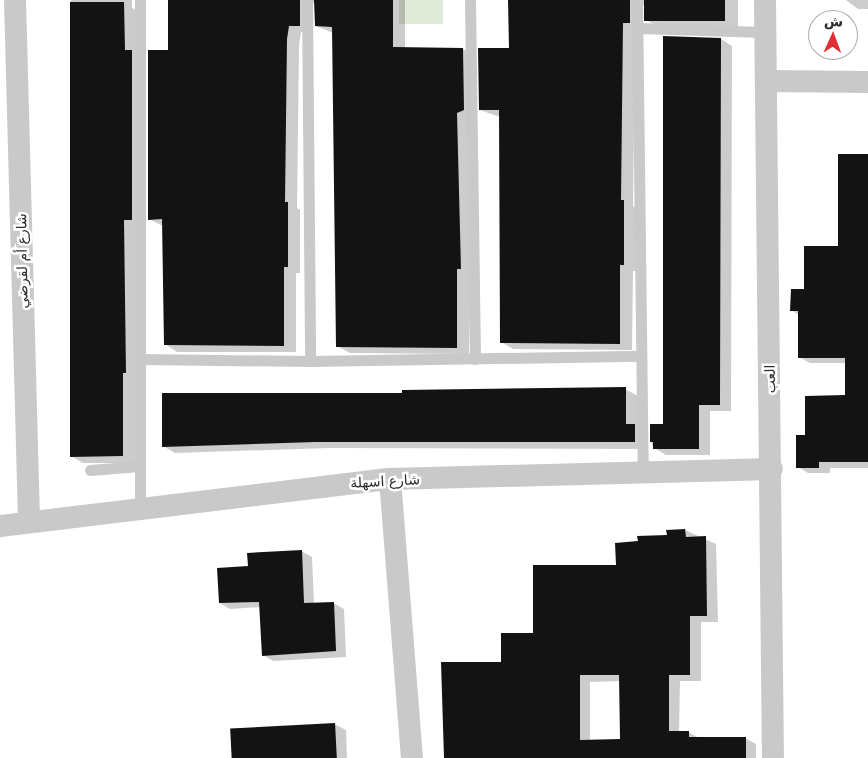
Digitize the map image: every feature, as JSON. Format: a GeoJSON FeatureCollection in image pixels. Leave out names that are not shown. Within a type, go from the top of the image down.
{"type":"FeatureCollection","features":[{"type":"Feature","properties":{"kind":"street","name":"شارع أم لقرضي"},"geometry":{"type":"LineString","coordinates":[[15,0],[29,522]]}},
{"type":"Feature","properties":{"kind":"street","name":"العب"},"geometry":{"type":"LineString","coordinates":[[765,0],[772,469],[773,758]]}},
{"type":"Feature","properties":{"kind":"street"},"geometry":{"type":"LineString","coordinates":[[766,81],[868,82]]}},
{"type":"Feature","properties":{"kind":"street","name":"شارع اسهلة"},"geometry":{"type":"LineString","coordinates":[[0,526],[390,479],[772,469]]}},
{"type":"Feature","properties":{"kind":"street"},"geometry":{"type":"LineString","coordinates":[[390,479],[412,758]]}},
{"type":"Feature","properties":{"kind":"lane"},"geometry":{"type":"LineString","coordinates":[[140,0],[140,510]]}},
{"type":"Feature","properties":{"kind":"lane"},"geometry":{"type":"LineString","coordinates":[[307,0],[310,361]]}},
{"type":"Feature","properties":{"kind":"lane"},"geometry":{"type":"LineString","coordinates":[[470,0],[475,359]]}},
{"type":"Feature","properties":{"kind":"lane"},"geometry":{"type":"LineString","coordinates":[[637,0],[643,473]]}},
{"type":"Feature","properties":{"kind":"lane"},"geometry":{"type":"LineString","coordinates":[[638,28],[765,32]]}},
{"type":"Feature","properties":{"kind":"lane"},"geometry":{"type":"LineString","coordinates":[[141,359],[310,361],[641,356]]}},
{"type":"Feature","properties":{"kind":"lane"},"geometry":{"type":"LineString","coordinates":[[90,470],[140,466]]}},
{"type":"Feature","properties":{"kind":"green space"},"geometry":{"type":"Polygon","coordinates":[[[399,0],[443,0],[443,24],[399,24],[399,0]]]}},
{"type":"Feature","properties":{"kind":"building"},"geometry":{"type":"Polygon","coordinates":[[[168,0],[300,0],[300,26],[289,26],[287,39],[285,202],[288,202],[288,267],[284,267],[284,346],[164,345],[162,219],[148,220],[148,50],[168,50],[168,0]]]}},
{"type":"Feature","properties":{"kind":"building"},"geometry":{"type":"Polygon","coordinates":[[[314,0],[393,0],[393,47],[463,48],[464,110],[457,113],[461,269],[457,269],[457,348],[336,347],[332,27],[315,26],[314,0]]]}},
{"type":"Feature","properties":{"kind":"building"},"geometry":{"type":"Polygon","coordinates":[[[508,0],[630,0],[630,23],[623,23],[621,200],[624,200],[624,265],[620,265],[620,344],[500,343],[499,110],[479,110],[478,48],[509,48],[508,0]]]}},
{"type":"Feature","properties":{"kind":"building"},"geometry":{"type":"Polygon","coordinates":[[[644,0],[725,0],[725,21],[644,21],[644,0]]]}},
{"type":"Feature","properties":{"kind":"building"},"geometry":{"type":"Polygon","coordinates":[[[70,2],[124,2],[125,50],[132,50],[132,220],[124,220],[126,373],[123,373],[123,456],[70,457],[70,2]]]}},
{"type":"Feature","properties":{"kind":"building"},"geometry":{"type":"Polygon","coordinates":[[[663,36],[721,38],[720,405],[699,405],[699,449],[653,449],[653,442],[650,442],[650,424],[663,424],[663,36]]]}},
{"type":"Feature","properties":{"kind":"building"},"geometry":{"type":"Polygon","coordinates":[[[838,154],[868,154],[868,462],[819,462],[819,468],[796,468],[796,435],[805,435],[805,396],[845,395],[845,358],[798,358],[798,311],[790,311],[791,289],[804,289],[804,246],[838,246],[838,154]]]}},
{"type":"Feature","properties":{"kind":"building"},"geometry":{"type":"Polygon","coordinates":[[[626,387],[626,424],[635,424],[635,442],[315,442],[162,447],[162,393],[402,393],[402,390],[626,387]]]}},
{"type":"Feature","properties":{"kind":"building"},"geometry":{"type":"Polygon","coordinates":[[[685,529],[686,537],[706,536],[707,616],[690,616],[690,675],[669,675],[669,731],[689,731],[689,737],[746,737],[746,758],[444,758],[441,662],[501,662],[501,633],[533,633],[533,565],[616,565],[615,543],[638,541],[637,536],[667,535],[666,530],[685,529]],[[580,675],[580,740],[620,739],[619,675],[580,675]]]}},
{"type":"Feature","properties":{"kind":"building"},"geometry":{"type":"Polygon","coordinates":[[[302,550],[304,603],[334,602],[336,651],[262,656],[259,602],[219,603],[217,568],[248,566],[247,553],[302,550]]]}},
{"type":"Feature","properties":{"kind":"building"},"geometry":{"type":"Polygon","coordinates":[[[335,723],[337,758],[232,758],[230,728],[335,723]]]}}]}
